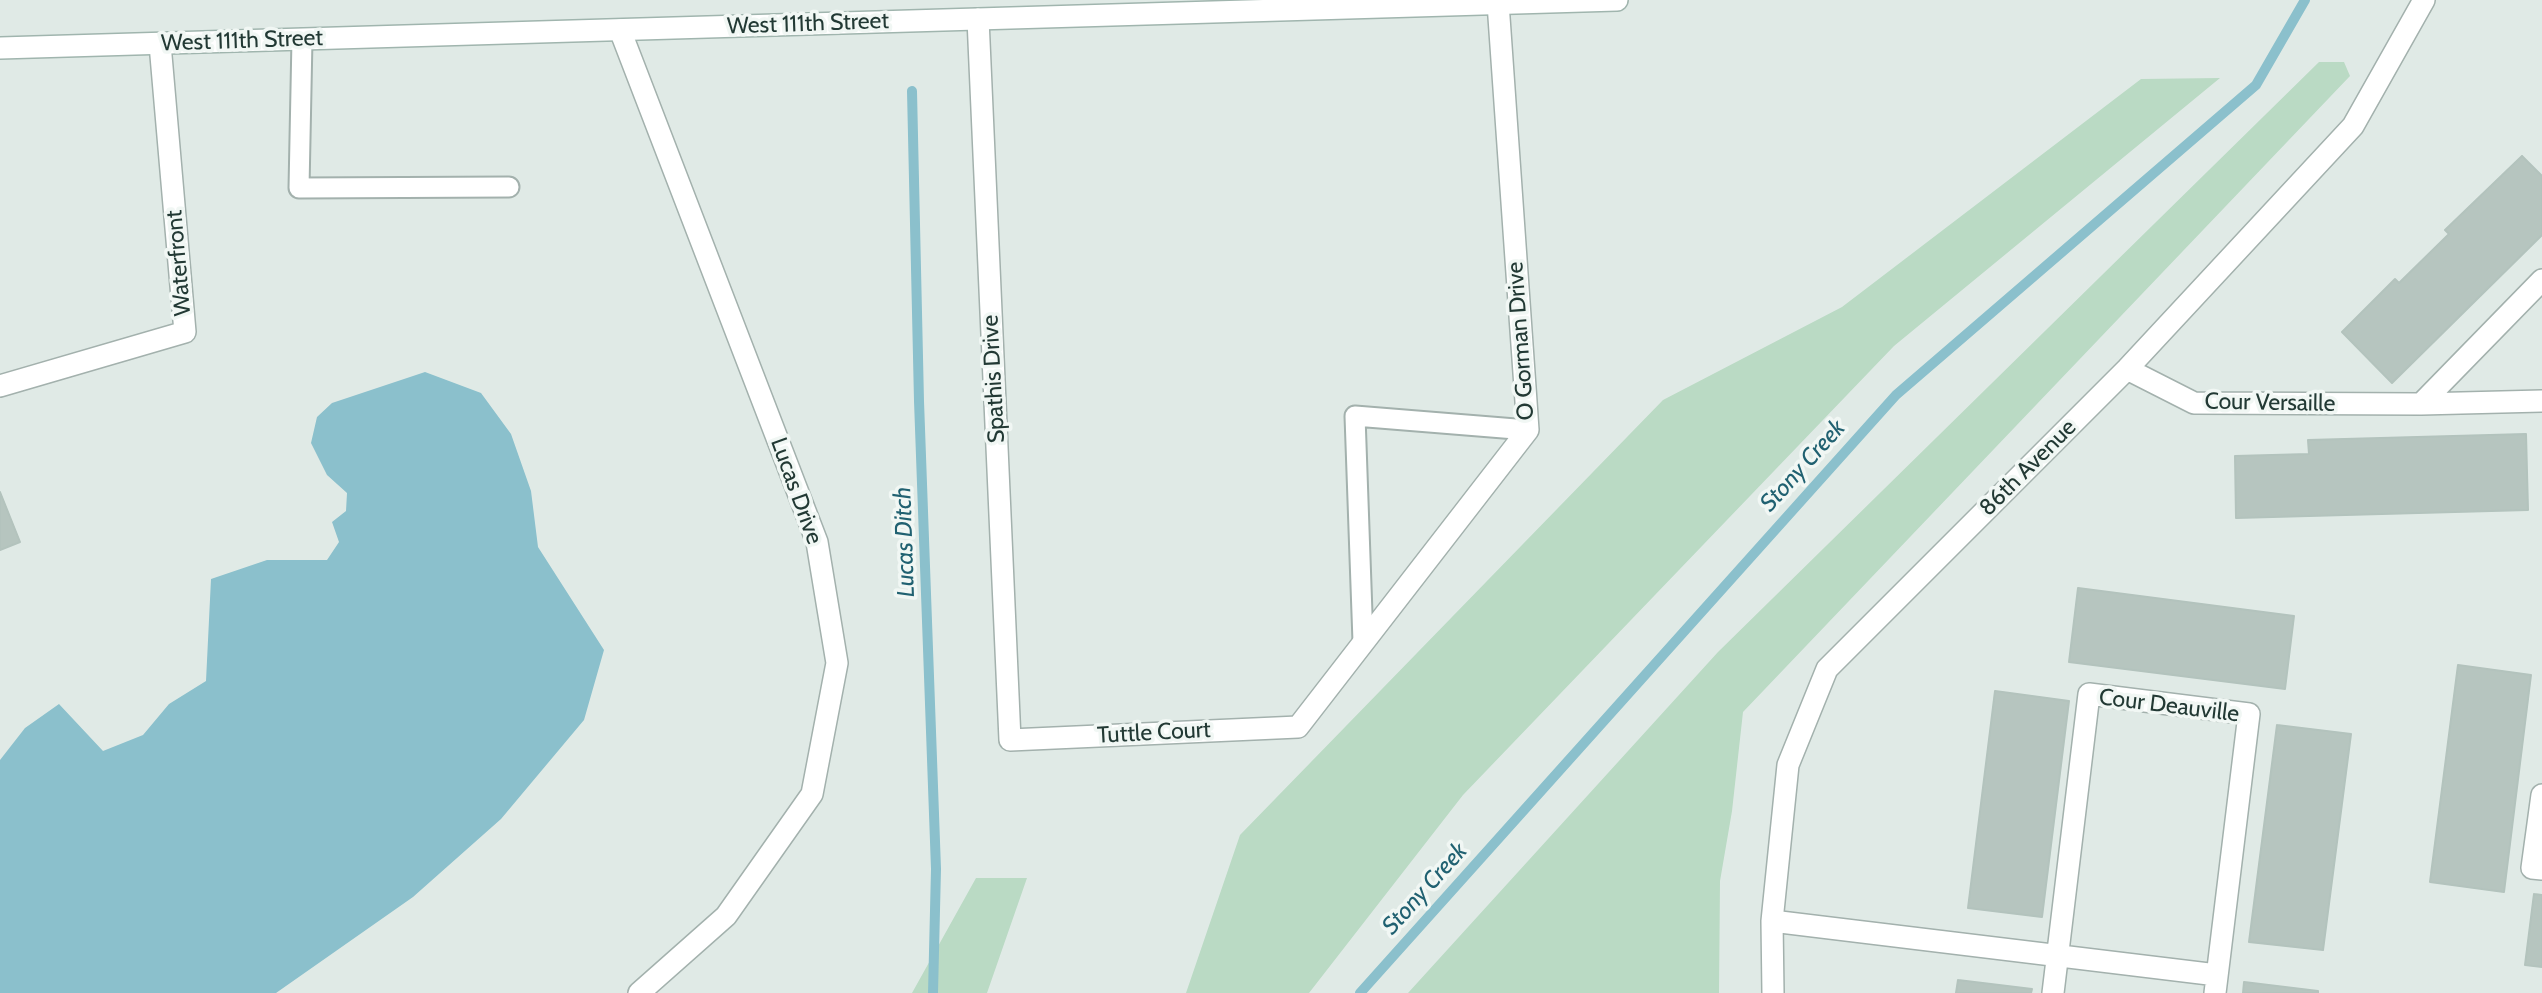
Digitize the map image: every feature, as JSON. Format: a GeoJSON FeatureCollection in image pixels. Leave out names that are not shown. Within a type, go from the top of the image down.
{"type":"FeatureCollection","features":[{"type":"Feature","properties":{"kind":"street","name":"West 111th Street"},"geometry":{"type":"LineString","coordinates":[[0,48],[1617,0]]}},
{"type":"Feature","properties":{"kind":"street","name":"86th Avenue"},"geometry":{"type":"LineString","coordinates":[[1773,993],[1772,921],[1788,765],[1828,669],[2127,369],[2353,127],[2424,0]]}},
{"type":"Feature","properties":{"kind":"street","name":"O Gorman Drive"},"geometry":{"type":"LineString","coordinates":[[1298,727],[1528,430],[1498,3]]}},
{"type":"Feature","properties":{"kind":"street","name":"Spathis Drive"},"geometry":{"type":"LineString","coordinates":[[978,19],[1010,740]]}},
{"type":"Feature","properties":{"kind":"street","name":"Lucas Drive"},"geometry":{"type":"LineString","coordinates":[[620,30],[817,542],[836,663],[813,794],[726,916],[639,993]]}},
{"type":"Feature","properties":{"kind":"street","name":"Waterfront"},"geometry":{"type":"LineString","coordinates":[[0,386],[185,332],[160,44]]}},
{"type":"Feature","properties":{"kind":"street"},"geometry":{"type":"LineString","coordinates":[[2421,404],[2542,280]]}},
{"type":"Feature","properties":{"kind":"street","name":"Cour Versaille"},"geometry":{"type":"LineString","coordinates":[[2127,369],[2194,403],[2421,404],[2542,401]]}},
{"type":"Feature","properties":{"kind":"street","name":"Cour Deauville"},"geometry":{"type":"LineString","coordinates":[[1772,921],[2058,955],[2216,984],[2249,713],[2090,694],[2058,955],[2053,993]]}},
{"type":"Feature","properties":{"kind":"street","name":"Tuttle Court"},"geometry":{"type":"LineString","coordinates":[[1010,740],[1298,727]]}},
{"type":"Feature","properties":{"kind":"street"},"geometry":{"type":"LineString","coordinates":[[2542,794],[2532,868],[2542,869]]}},
{"type":"Feature","properties":{"kind":"lane"},"geometry":{"type":"LineString","coordinates":[[302,39],[299,188],[509,187]]}},
{"type":"Feature","properties":{"kind":"lane"},"geometry":{"type":"LineString","coordinates":[[1363,642],[1355,416],[1528,430]]}},
{"type":"Feature","properties":{"kind":"green space"},"geometry":{"type":"Polygon","coordinates":[[[2319,62],[2344,62],[2350,76],[1743,712],[1732,811],[1720,881],[1719,993],[1408,993],[1718,652],[2319,62]]]}},
{"type":"Feature","properties":{"kind":"green space"},"geometry":{"type":"Polygon","coordinates":[[[2220,78],[1894,346],[1463,795],[1309,993],[1186,993],[1240,835],[1663,400],[1842,307],[2141,79],[2220,78]]]}},
{"type":"Feature","properties":{"kind":"green space"},"geometry":{"type":"Polygon","coordinates":[[[976,878],[1027,878],[987,993],[912,993],[976,878]]]}},
{"type":"Feature","properties":{"kind":"water"},"geometry":{"type":"Polygon","coordinates":[[[425,372],[481,393],[511,434],[531,491],[538,547],[604,650],[584,720],[501,819],[413,897],[276,993],[0,993],[0,760],[25,728],[59,704],[103,751],[143,735],[169,704],[206,681],[211,579],[267,560],[327,560],[339,542],[332,522],[346,511],[347,493],[327,475],[311,443],[317,417],[332,403],[425,372]]]}},
{"type":"Feature","properties":{"kind":"building"},"geometry":{"type":"Polygon","coordinates":[[[2522,156],[2542,176],[2542,235],[2392,383],[2342,332],[2395,279],[2399,283],[2449,234],[2445,230],[2522,156]]]}},
{"type":"Feature","properties":{"kind":"building"},"geometry":{"type":"Polygon","coordinates":[[[2526,434],[2528,510],[2236,518],[2235,456],[2309,454],[2308,440],[2526,434]]]}},
{"type":"Feature","properties":{"kind":"building"},"geometry":{"type":"Polygon","coordinates":[[[0,492],[20,542],[0,550],[0,492]]]}},
{"type":"Feature","properties":{"kind":"building"},"geometry":{"type":"Polygon","coordinates":[[[2078,588],[2294,616],[2285,689],[2069,662],[2078,588]]]}},
{"type":"Feature","properties":{"kind":"building"},"geometry":{"type":"Polygon","coordinates":[[[2458,665],[2531,675],[2504,892],[2430,882],[2458,665]]]}},
{"type":"Feature","properties":{"kind":"building"},"geometry":{"type":"Polygon","coordinates":[[[1995,691],[2069,701],[2042,917],[1968,908],[1995,691]]]}},
{"type":"Feature","properties":{"kind":"building"},"geometry":{"type":"Polygon","coordinates":[[[2277,725],[2351,734],[2323,950],[2249,942],[2277,725]]]}},
{"type":"Feature","properties":{"kind":"building"},"geometry":{"type":"Polygon","coordinates":[[[2534,894],[2542,895],[2542,967],[2525,965],[2534,894]]]}},
{"type":"Feature","properties":{"kind":"building"},"geometry":{"type":"Polygon","coordinates":[[[1958,980],[2032,989],[2031,993],[1956,993],[1958,980]]]}},
{"type":"Feature","properties":{"kind":"building"},"geometry":{"type":"Polygon","coordinates":[[[2244,982],[2318,991],[2318,993],[2243,993],[2244,982]]]}},
{"type":"Feature","properties":{"kind":"waterway","name":"Stony Creek"},"geometry":{"type":"LineString","coordinates":[[1360,993],[1896,395],[2256,85],[2305,0]]}},
{"type":"Feature","properties":{"kind":"waterway","name":"Lucas Ditch"},"geometry":{"type":"LineString","coordinates":[[912,91],[919,401],[936,869],[933,993]]}}]}
